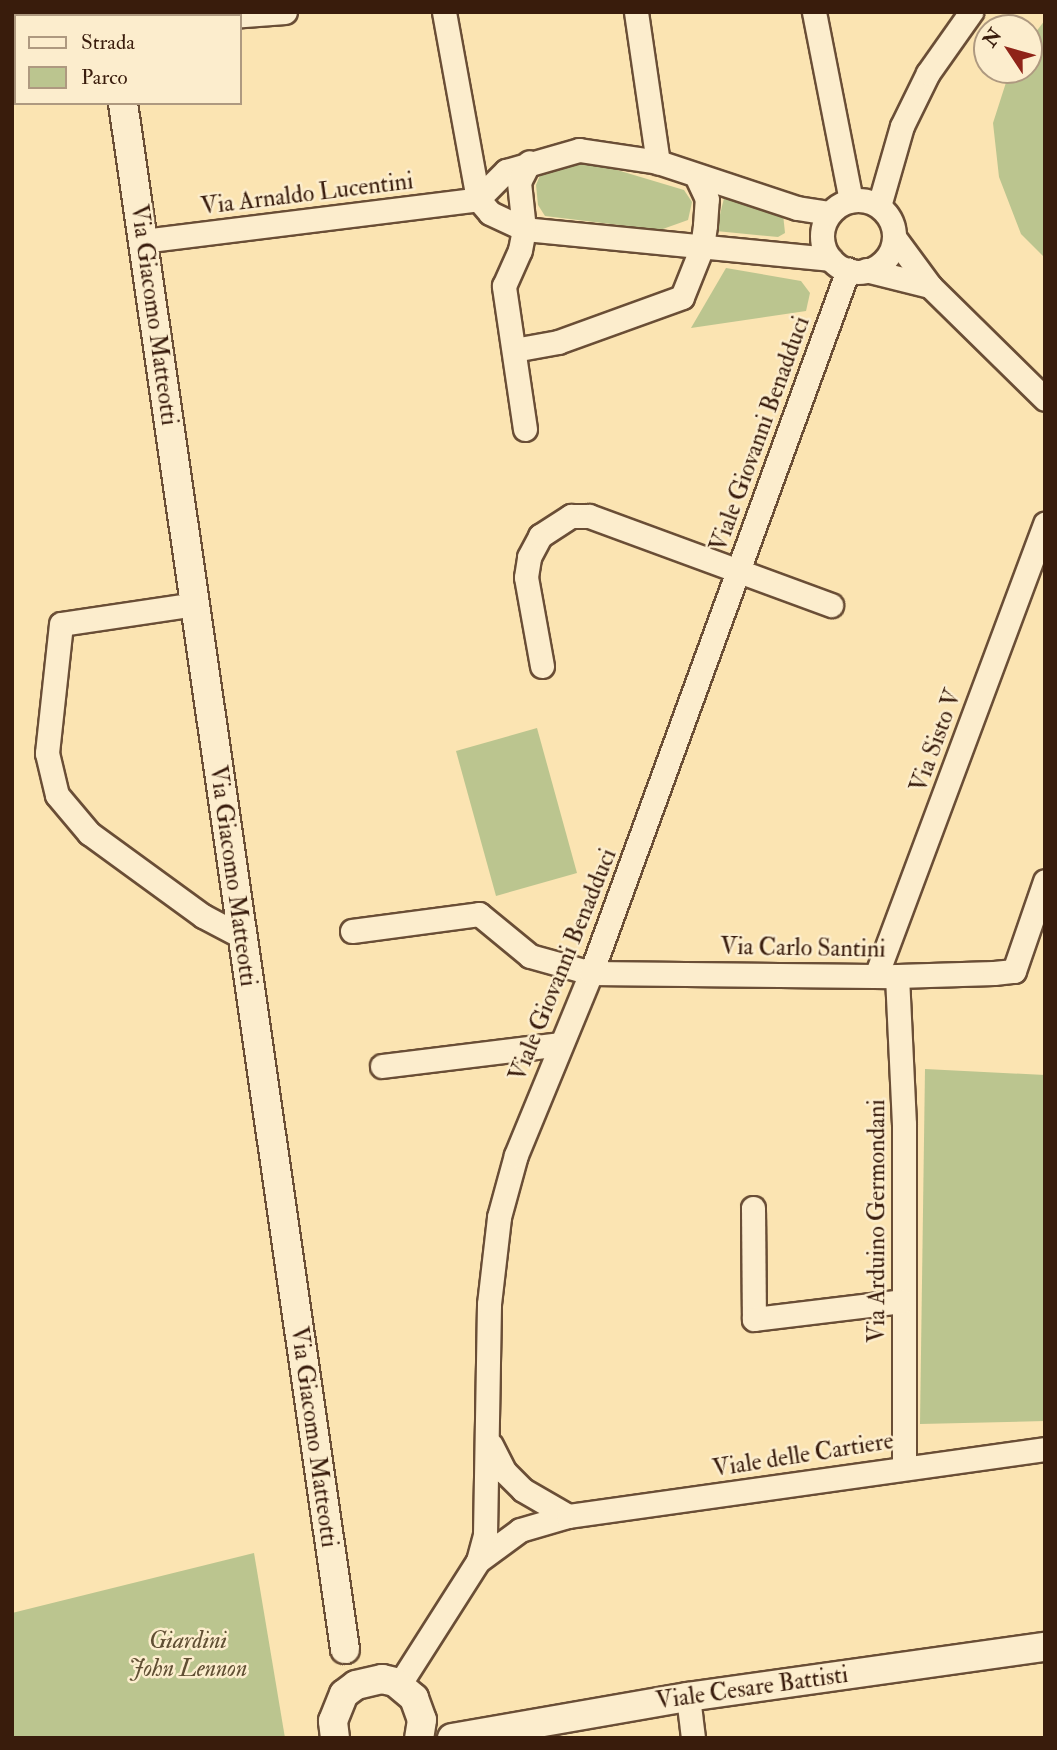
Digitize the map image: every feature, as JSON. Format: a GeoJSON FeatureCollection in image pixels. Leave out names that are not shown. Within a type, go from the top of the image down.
{"type":"FeatureCollection","features":[{"type":"Feature","properties":{"kind":"street"},"geometry":{"type":"LineString","coordinates":[[237,14],[285,12]]}},
{"type":"Feature","properties":{"kind":"street"},"geometry":{"type":"LineString","coordinates":[[444,12],[478,199],[490,213],[524,229],[702,247],[848,267],[930,286]]}},
{"type":"Feature","properties":{"kind":"street"},"geometry":{"type":"LineString","coordinates":[[636,12],[658,162]]}},
{"type":"Feature","properties":{"kind":"street"},"geometry":{"type":"LineString","coordinates":[[814,12],[863,202],[889,217],[894,237],[930,286],[1045,399]]}},
{"type":"Feature","properties":{"kind":"street"},"geometry":{"type":"LineString","coordinates":[[478,199],[492,181],[529,162],[579,150],[658,162],[696,178],[797,208],[830,213],[863,202],[888,164],[928,73],[971,12]]}},
{"type":"Feature","properties":{"kind":"street","name":"Via Giacomo Matteotti"},"geometry":{"type":"LineString","coordinates":[[123,105],[345,1649],[344,1694]]}},
{"type":"Feature","properties":{"kind":"street"},"geometry":{"type":"LineString","coordinates":[[525,429],[504,286],[524,229],[519,182],[529,162]]}},
{"type":"Feature","properties":{"kind":"street"},"geometry":{"type":"LineString","coordinates":[[514,350],[558,342],[682,297],[702,247],[707,199],[696,178]]}},
{"type":"Feature","properties":{"kind":"street","name":"Via Arnaldo Lucentini"},"geometry":{"type":"LineString","coordinates":[[143,241],[478,199]]}},
{"type":"Feature","properties":{"kind":"street"},"geometry":{"type":"LineString","coordinates":[[830,213],[822,231],[848,267]]}},
{"type":"Feature","properties":{"kind":"street"},"geometry":{"type":"LineString","coordinates":[[848,267],[886,258],[894,237]]}},
{"type":"Feature","properties":{"kind":"street","name":"Viale Giovanni Benadduci"},"geometry":{"type":"LineString","coordinates":[[399,1685],[478,1561],[485,1534],[489,1443],[489,1304],[499,1217],[516,1155],[560,1044],[592,973],[848,267]]}},
{"type":"Feature","properties":{"kind":"street"},"geometry":{"type":"LineString","coordinates":[[542,666],[526,577],[540,536],[557,522],[589,516],[831,605]]}},
{"type":"Feature","properties":{"kind":"street","name":"Via Sisto V"},"geometry":{"type":"LineString","coordinates":[[887,976],[1045,523]]}},
{"type":"Feature","properties":{"kind":"street"},"geometry":{"type":"LineString","coordinates":[[195,604],[61,624],[47,753],[57,795],[89,833],[203,916],[241,936]]}},
{"type":"Feature","properties":{"kind":"street","name":"Via Carlo Santini"},"geometry":{"type":"LineString","coordinates":[[352,931],[479,914],[530,956],[592,973],[887,976],[1014,971],[1045,881]]}},
{"type":"Feature","properties":{"kind":"street","name":"Via Arduino Germondani"},"geometry":{"type":"LineString","coordinates":[[887,976],[904,1124],[904,1466]]}},
{"type":"Feature","properties":{"kind":"street"},"geometry":{"type":"LineString","coordinates":[[382,1066],[560,1044]]}},
{"type":"Feature","properties":{"kind":"street"},"geometry":{"type":"LineString","coordinates":[[753,1208],[754,1319],[903,1301]]}},
{"type":"Feature","properties":{"kind":"street"},"geometry":{"type":"LineString","coordinates":[[489,1443],[505,1472],[523,1490],[568,1516]]}},
{"type":"Feature","properties":{"kind":"street","name":"Viale delle Cartiere"},"geometry":{"type":"LineString","coordinates":[[478,1561],[520,1530],[568,1516],[904,1466],[1045,1449]]}},
{"type":"Feature","properties":{"kind":"street","name":"Viale Cesare Battisti"},"geometry":{"type":"LineString","coordinates":[[399,1685],[419,1707],[456,1737],[688,1697],[1045,1647]]}},
{"type":"Feature","properties":{"kind":"street","name":"Via Giacomo Matteotti"},"geometry":{"type":"LineString","coordinates":[[345,1649],[369,1680]]}},
{"type":"Feature","properties":{"kind":"street"},"geometry":{"type":"LineString","coordinates":[[328,1732],[344,1694],[369,1680],[399,1685]]}},
{"type":"Feature","properties":{"kind":"street"},"geometry":{"type":"LineString","coordinates":[[688,1697],[693,1738]]}},
{"type":"Feature","properties":{"kind":"street"},"geometry":{"type":"LineString","coordinates":[[419,1707],[419,1738]]}},
{"type":"Feature","properties":{"kind":"green space"},"geometry":{"type":"Polygon","coordinates":[[[1045,20],[1045,258],[1021,234],[999,177],[993,123],[1006,84],[1043,84],[1045,20]]]}},
{"type":"Feature","properties":{"kind":"green space"},"geometry":{"type":"Polygon","coordinates":[[[561,163],[597,164],[684,190],[692,202],[688,220],[660,230],[545,216],[538,205],[536,185],[541,173],[561,163]]]}},
{"type":"Feature","properties":{"kind":"green space"},"geometry":{"type":"Polygon","coordinates":[[[725,194],[783,214],[785,233],[778,237],[716,231],[725,194]]]}},
{"type":"Feature","properties":{"kind":"green space"},"geometry":{"type":"Polygon","coordinates":[[[726,268],[801,281],[810,293],[806,311],[691,328],[726,268]]]}},
{"type":"Feature","properties":{"kind":"green space"},"geometry":{"type":"Polygon","coordinates":[[[537,728],[577,873],[496,896],[456,751],[537,728]]]}},
{"type":"Feature","properties":{"kind":"green space"},"geometry":{"type":"Polygon","coordinates":[[[925,1069],[1045,1075],[1045,1421],[920,1424],[925,1069]]]}},
{"type":"Feature","properties":{"kind":"green space","name":"Giardini John Lennon"},"geometry":{"type":"Polygon","coordinates":[[[254,1553],[285,1738],[12,1738],[12,1613],[254,1553]]]}}]}
